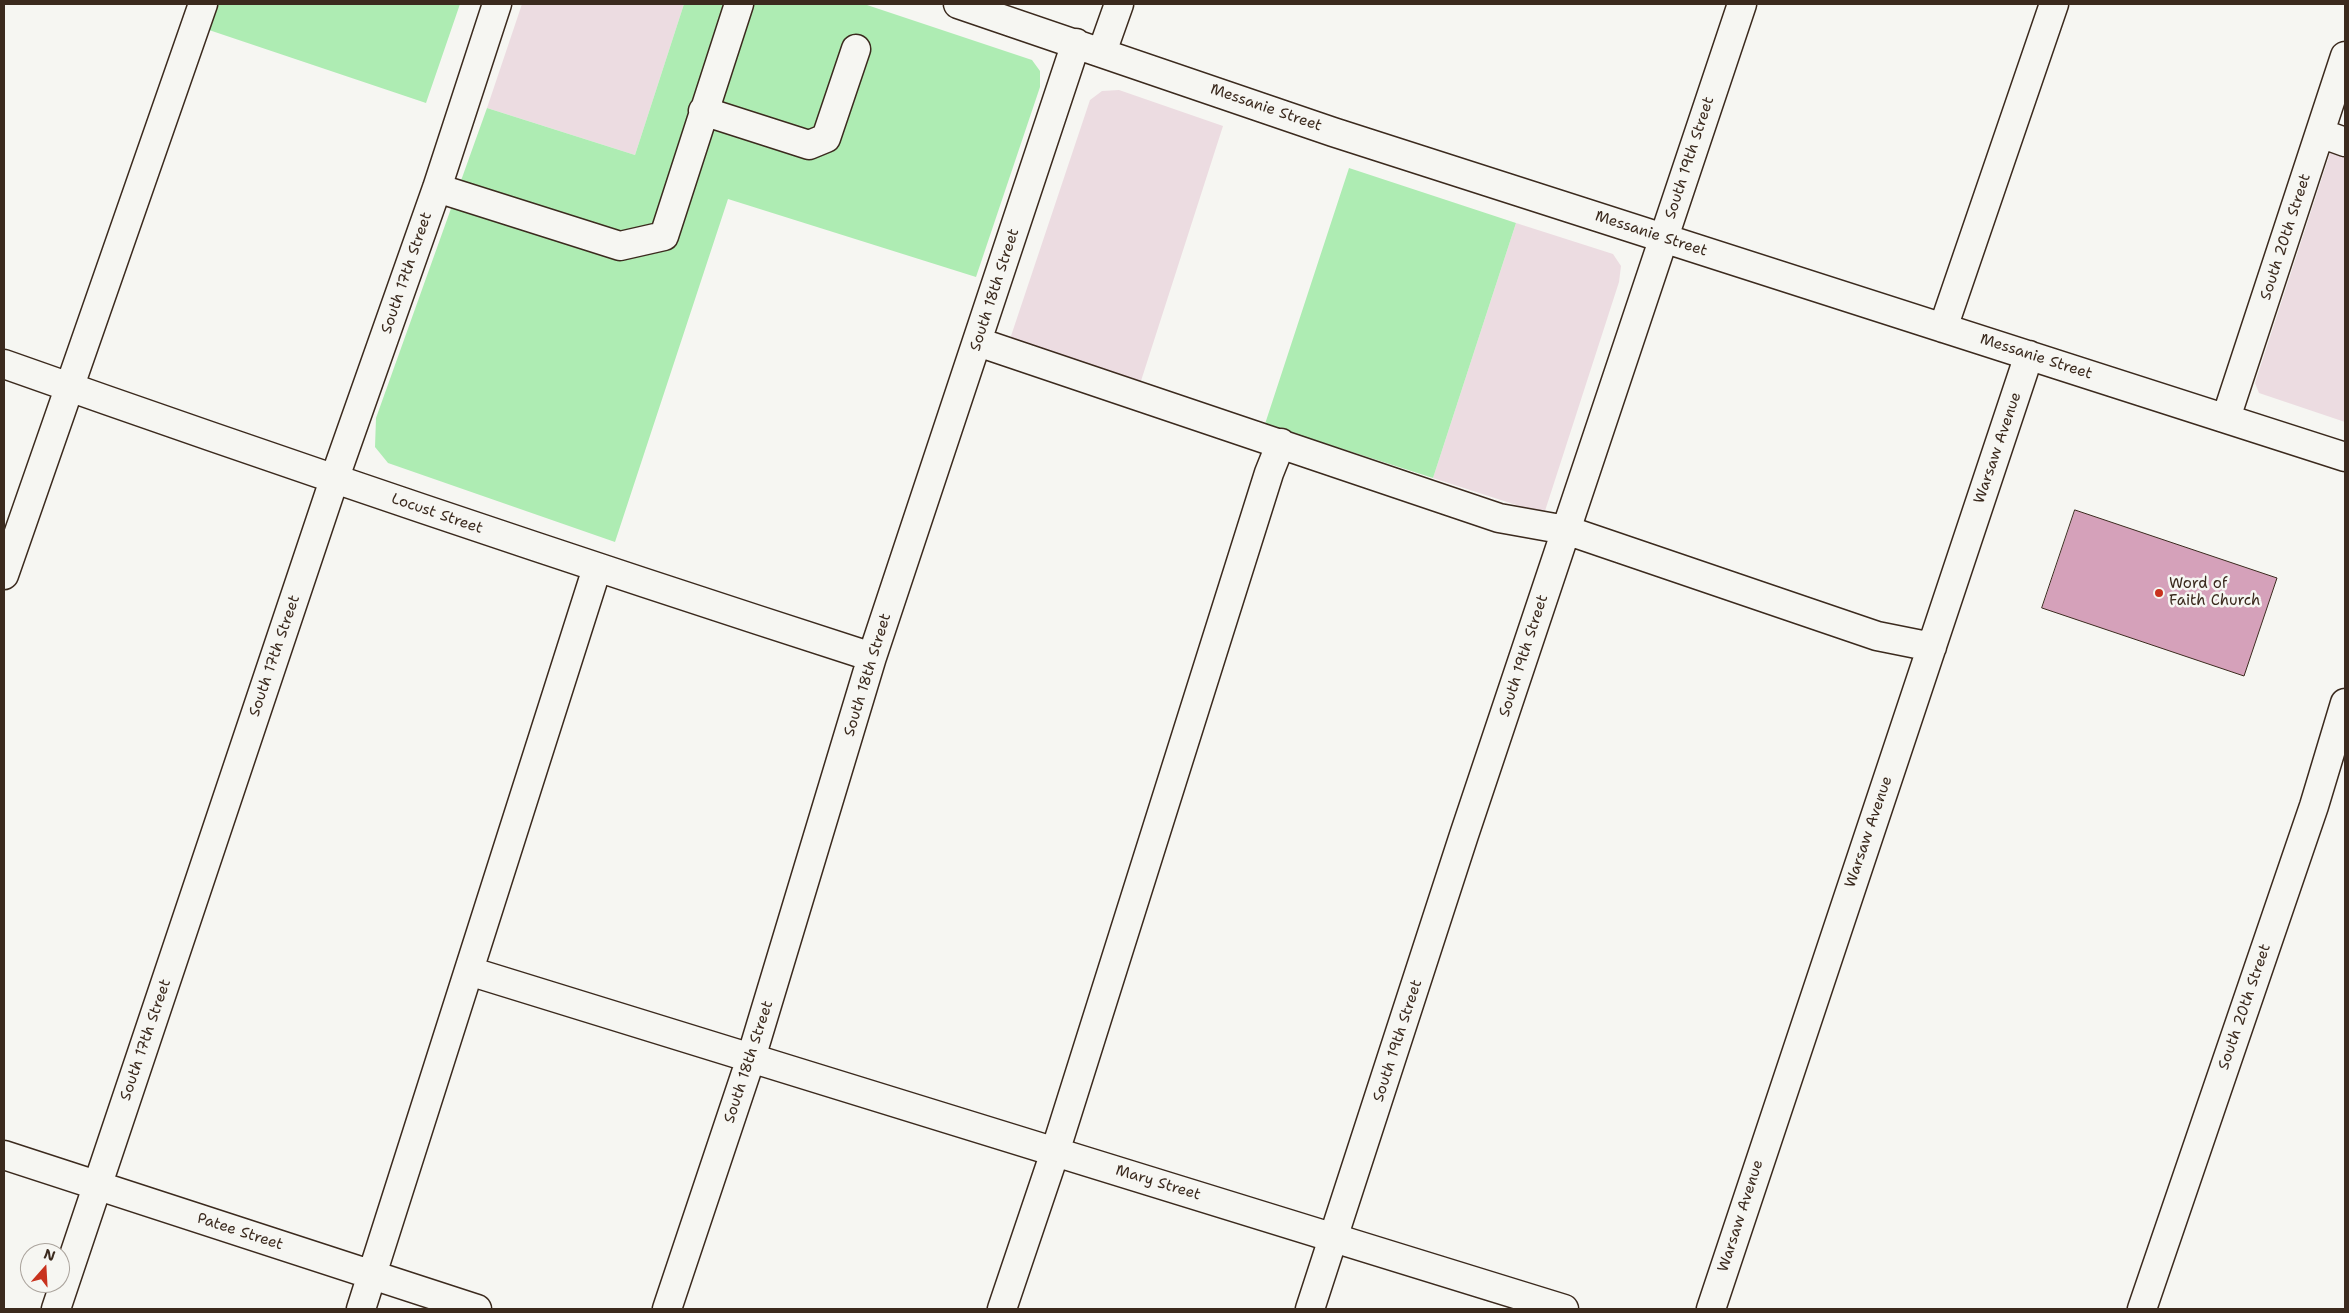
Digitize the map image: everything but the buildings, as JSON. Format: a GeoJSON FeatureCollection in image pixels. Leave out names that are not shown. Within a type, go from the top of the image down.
{"type":"FeatureCollection","features":[{"type":"Feature","properties":{"kind":"street"},"geometry":{"type":"LineString","coordinates":[[4,575],[203,4]]}},
{"type":"Feature","properties":{"kind":"street","name":"South 17th Street"},"geometry":{"type":"LineString","coordinates":[[56,1309],[334,480],[437,188],[497,4]]}},
{"type":"Feature","properties":{"kind":"street"},"geometry":{"type":"LineString","coordinates":[[437,188],[620,246],[664,236],[739,4]]}},
{"type":"Feature","properties":{"kind":"street","name":"Messanie Street"},"geometry":{"type":"LineString","coordinates":[[958,4],[1342,135],[2345,457]]}},
{"type":"Feature","properties":{"kind":"street"},"geometry":{"type":"LineString","coordinates":[[1102,52],[1119,4]]}},
{"type":"Feature","properties":{"kind":"street","name":"South 19th Street"},"geometry":{"type":"LineString","coordinates":[[1310,1309],[1461,844],[1742,4]]}},
{"type":"Feature","properties":{"kind":"street"},"geometry":{"type":"LineString","coordinates":[[1943,328],[2054,4]]}},
{"type":"Feature","properties":{"kind":"street","name":"South 18th Street"},"geometry":{"type":"LineString","coordinates":[[668,1309],[751,1058],[872,657],[1076,43]]}},
{"type":"Feature","properties":{"kind":"street"},"geometry":{"type":"LineString","coordinates":[[703,111],[809,145],[826,138],[856,49]]}},
{"type":"Feature","properties":{"kind":"street","name":"South 20th Street"},"geometry":{"type":"LineString","coordinates":[[2226,418],[2345,56]]}},
{"type":"Feature","properties":{"kind":"street"},"geometry":{"type":"LineString","coordinates":[[2320,133],[2345,142]]}},
{"type":"Feature","properties":{"kind":"street"},"geometry":{"type":"LineString","coordinates":[[978,342],[1499,518],[1566,530],[1877,636],[1932,647]]}},
{"type":"Feature","properties":{"kind":"street","name":"Warsaw Avenue"},"geometry":{"type":"LineString","coordinates":[[1711,1309],[2029,355]]}},
{"type":"Feature","properties":{"kind":"street","name":"Locust Street"},"geometry":{"type":"LineString","coordinates":[[4,364],[334,480],[872,657]]}},
{"type":"Feature","properties":{"kind":"street"},"geometry":{"type":"LineString","coordinates":[[1002,1309],[1055,1152],[1269,473],[1281,443]]}},
{"type":"Feature","properties":{"kind":"street"},"geometry":{"type":"LineString","coordinates":[[361,1309],[597,568]]}},
{"type":"Feature","properties":{"kind":"street","name":"South 20th Street"},"geometry":{"type":"LineString","coordinates":[[2142,1309],[2314,806],[2345,703]]}},
{"type":"Feature","properties":{"kind":"street","name":"Mary Street"},"geometry":{"type":"LineString","coordinates":[[469,971],[1564,1309]]}},
{"type":"Feature","properties":{"kind":"street","name":"Patee Street"},"geometry":{"type":"LineString","coordinates":[[4,1155],[477,1309]]}},
{"type":"Feature","properties":{"kind":"shaded area"},"geometry":{"type":"Polygon","coordinates":[[[522,4],[684,4],[635,155],[487,108],[522,4]]]}},
{"type":"Feature","properties":{"kind":"shaded area"},"geometry":{"type":"Polygon","coordinates":[[[1119,90],[1223,126],[1140,384],[1009,342],[1090,100],[1102,91],[1119,90]]]}},
{"type":"Feature","properties":{"kind":"shaded area"},"geometry":{"type":"Polygon","coordinates":[[[2332,147],[2345,152],[2345,422],[2259,393],[2255,383],[2332,147]]]}},
{"type":"Feature","properties":{"kind":"shaded area"},"geometry":{"type":"Polygon","coordinates":[[[1516,223],[1613,254],[1621,266],[1619,282],[1544,514],[1433,478],[1516,223]]]}},
{"type":"Feature","properties":{"kind":"green space"},"geometry":{"type":"Polygon","coordinates":[[[215,4],[460,4],[426,103],[206,29],[215,4]]]}},
{"type":"Feature","properties":{"kind":"green space"},"geometry":{"type":"Polygon","coordinates":[[[684,4],[864,4],[1032,60],[1040,71],[1040,87],[976,277],[728,199],[615,542],[388,463],[375,447],[376,418],[487,108],[635,155],[684,4]]]}},
{"type":"Feature","properties":{"kind":"green space"},"geometry":{"type":"Polygon","coordinates":[[[1349,168],[1516,223],[1433,478],[1265,424],[1349,168]]]}},
{"type":"Feature","properties":{"kind":"place","name":"Word of Faith Church"},"geometry":{"type":"Point","coordinates":[2159,593]}}]}
